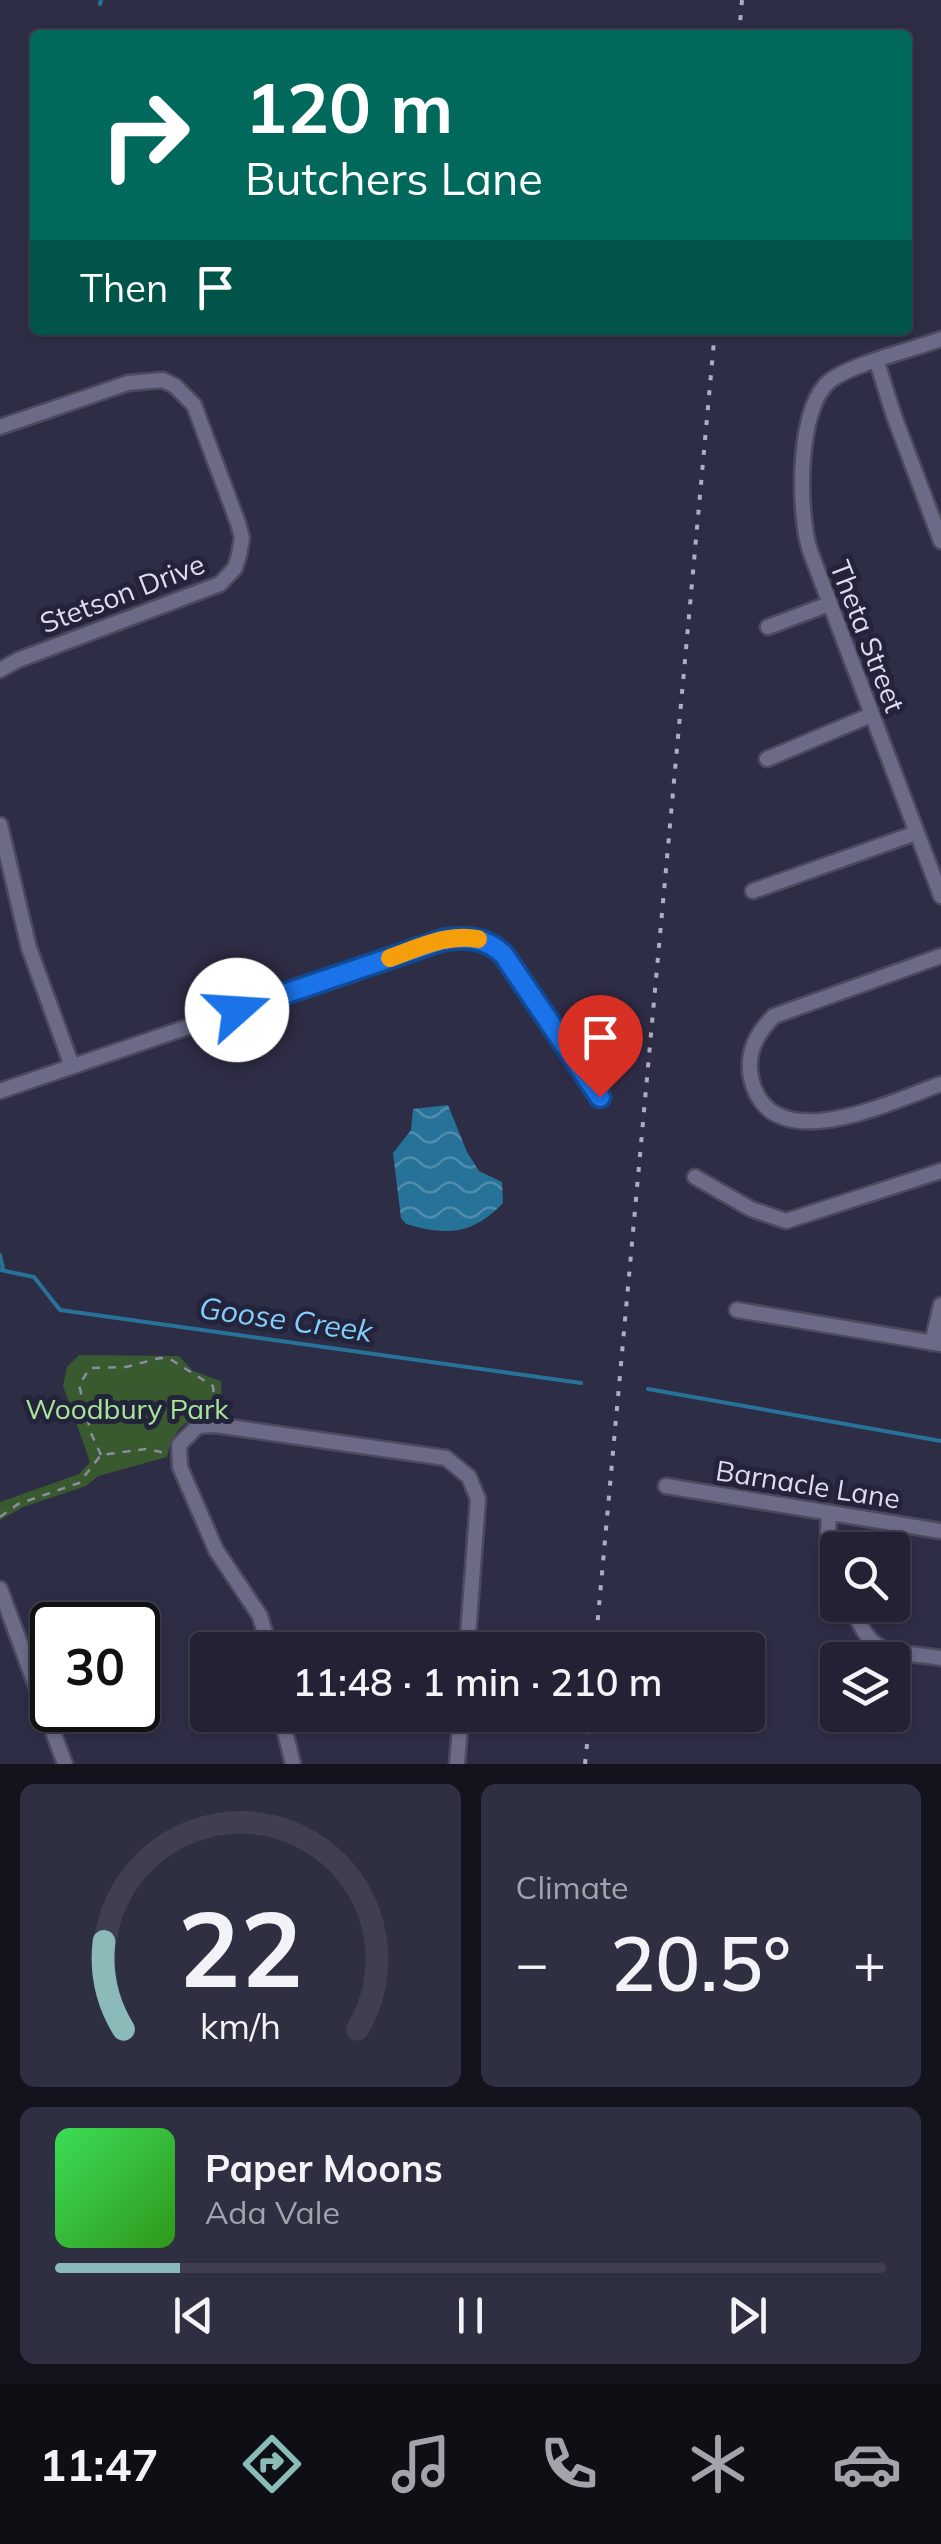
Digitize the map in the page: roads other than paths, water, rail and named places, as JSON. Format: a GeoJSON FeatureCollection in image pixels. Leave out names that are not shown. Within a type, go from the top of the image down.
{"type":"FeatureCollection","features":[{"type":"Feature","properties":{"kind":"street"},"geometry":{"type":"LineString","coordinates":[[941,339],[878,362],[941,541]]}},
{"type":"Feature","properties":{"kind":"street","name":"Theta Street"},"geometry":{"type":"LineString","coordinates":[[878,362],[836,377],[814,398],[800,510],[806,542],[941,896]]}},
{"type":"Feature","properties":{"kind":"street","name":"Stetson Drive"},"geometry":{"type":"LineString","coordinates":[[0,427],[128,383],[145,379],[171,384],[194,405],[238,523],[241,544],[234,568],[220,584],[204,593],[0,670]]}},
{"type":"Feature","properties":{"kind":"street"},"geometry":{"type":"LineString","coordinates":[[768,627],[829,604]]}},
{"type":"Feature","properties":{"kind":"street"},"geometry":{"type":"LineString","coordinates":[[766,760],[871,715]]}},
{"type":"Feature","properties":{"kind":"street"},"geometry":{"type":"LineString","coordinates":[[0,825],[29,948],[72,1066]]}},
{"type":"Feature","properties":{"kind":"street"},"geometry":{"type":"LineString","coordinates":[[753,891],[916,833]]}},
{"type":"Feature","properties":{"kind":"street"},"geometry":{"type":"LineString","coordinates":[[0,1091],[443,940],[466,937],[488,942],[504,955],[600,1097]]}},
{"type":"Feature","properties":{"kind":"street"},"geometry":{"type":"LineString","coordinates":[[941,956],[774,1016],[756,1036],[750,1068],[752,1083],[768,1107],[799,1122],[816,1123],[851,1115],[941,1084]]}},
{"type":"Feature","properties":{"kind":"street"},"geometry":{"type":"LineString","coordinates":[[695,1177],[750,1209],[786,1221],[941,1171]]}},
{"type":"Feature","properties":{"kind":"street"},"geometry":{"type":"LineString","coordinates":[[736,1310],[937,1343],[941,1305]]}},
{"type":"Feature","properties":{"kind":"street"},"geometry":{"type":"LineString","coordinates":[[265,1632],[260,1616],[216,1550],[180,1468],[179,1446],[198,1426],[215,1425],[446,1458],[469,1477],[478,1499],[467,1632]]}},
{"type":"Feature","properties":{"kind":"street","name":"Barnacle Lane"},"geometry":{"type":"LineString","coordinates":[[666,1486],[941,1531]]}},
{"type":"Feature","properties":{"kind":"street"},"geometry":{"type":"LineString","coordinates":[[828,1532],[830,1514]]}},
{"type":"Feature","properties":{"kind":"street"},"geometry":{"type":"LineString","coordinates":[[0,1589],[64,1764]]}},
{"type":"Feature","properties":{"kind":"street"},"geometry":{"type":"LineString","coordinates":[[858,1622],[871,1643],[941,1658]]}},
{"type":"Feature","properties":{"kind":"street"},"geometry":{"type":"LineString","coordinates":[[285,1732],[293,1764]]}},
{"type":"Feature","properties":{"kind":"street"},"geometry":{"type":"LineString","coordinates":[[457,1764],[460,1732]]}},
{"type":"Feature","properties":{"kind":"water"},"geometry":{"type":"Polygon","coordinates":[[[448,1105],[479,1171],[502,1182],[503,1203],[481,1221],[458,1230],[406,1224],[401,1218],[393,1153],[411,1130],[413,1109],[448,1105]]]}},
{"type":"Feature","properties":{"kind":"waterway"},"geometry":{"type":"LineString","coordinates":[[100,4],[101,0]]}},
{"type":"Feature","properties":{"kind":"waterway"},"geometry":{"type":"LineString","coordinates":[[0,1255],[3,1269]]}},
{"type":"Feature","properties":{"kind":"waterway","name":"Goose Creek"},"geometry":{"type":"LineString","coordinates":[[0,1270],[34,1277],[60,1310],[581,1383]]}},
{"type":"Feature","properties":{"kind":"waterway","name":"Goose Creek"},"geometry":{"type":"LineString","coordinates":[[648,1389],[941,1441]]}},
{"type":"Feature","properties":{"kind":"railway"},"geometry":{"type":"LineString","coordinates":[[739,30],[742,0]]}},
{"type":"Feature","properties":{"kind":"railway"},"geometry":{"type":"LineString","coordinates":[[597,1632],[715,335]]}},
{"type":"Feature","properties":{"kind":"railway"},"geometry":{"type":"LineString","coordinates":[[585,1764],[588,1732]]}},
{"type":"Feature","properties":{"kind":"park label","name":"Woodbury Park"},"geometry":{"type":"Point","coordinates":[127,1408]}}]}
